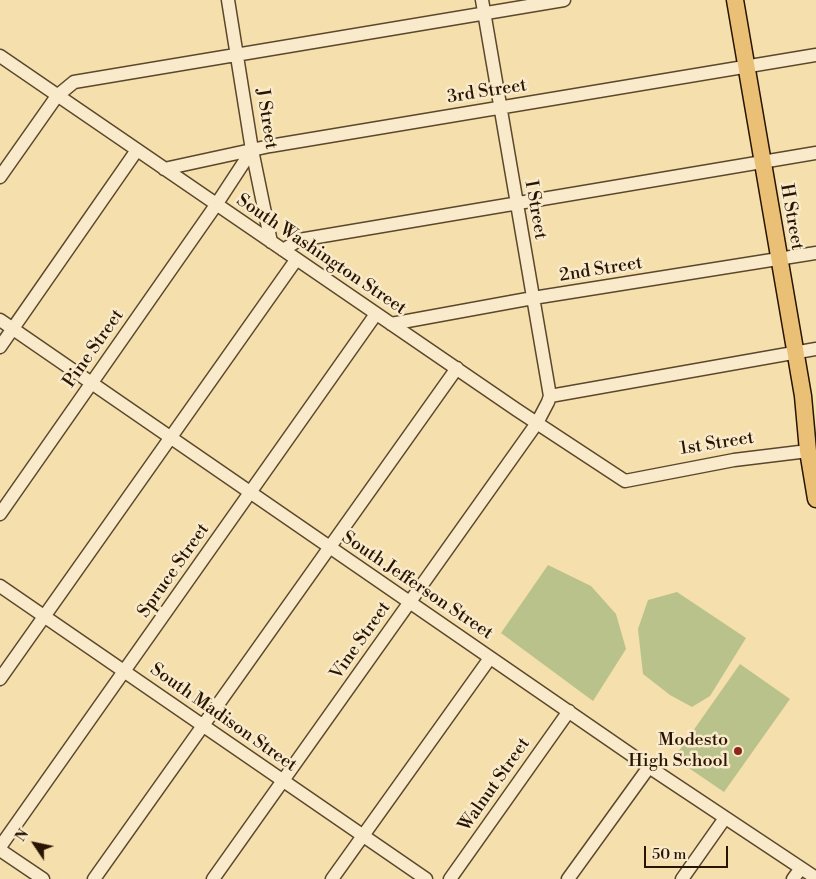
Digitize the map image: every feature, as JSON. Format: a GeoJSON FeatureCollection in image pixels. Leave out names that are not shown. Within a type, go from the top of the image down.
{"type":"FeatureCollection","features":[{"type":"Feature","properties":{"kind":"main road","name":"H Street"},"geometry":{"type":"LineString","coordinates":[[735,0],[812,450],[816,500]]}},
{"type":"Feature","properties":{"kind":"street","name":"J Street"},"geometry":{"type":"LineString","coordinates":[[228,0],[252,150],[271,242]]}},
{"type":"Feature","properties":{"kind":"street","name":"I Street"},"geometry":{"type":"LineString","coordinates":[[482,0],[550,396]]}},
{"type":"Feature","properties":{"kind":"street"},"geometry":{"type":"LineString","coordinates":[[0,177],[57,96],[74,82],[564,0]]}},
{"type":"Feature","properties":{"kind":"street","name":"3rd Street"},"geometry":{"type":"LineString","coordinates":[[164,168],[252,150],[816,55]]}},
{"type":"Feature","properties":{"kind":"street","name":"South Washington Street"},"geometry":{"type":"LineString","coordinates":[[0,56],[296,260],[625,481]]}},
{"type":"Feature","properties":{"kind":"street"},"geometry":{"type":"LineString","coordinates":[[0,347],[137,150]]}},
{"type":"Feature","properties":{"kind":"street","name":"Pine Street"},"geometry":{"type":"LineString","coordinates":[[0,514],[216,205],[252,150]]}},
{"type":"Feature","properties":{"kind":"street"},"geometry":{"type":"LineString","coordinates":[[283,250],[299,240],[816,153]]}},
{"type":"Feature","properties":{"kind":"street","name":"2nd Street"},"geometry":{"type":"LineString","coordinates":[[391,324],[533,298],[816,253]]}},
{"type":"Feature","properties":{"kind":"street"},"geometry":{"type":"LineString","coordinates":[[0,678],[296,260]]}},
{"type":"Feature","properties":{"kind":"street","name":"Spruce Street"},"geometry":{"type":"LineString","coordinates":[[0,848],[376,314]]}},
{"type":"Feature","properties":{"kind":"street","name":"South Jefferson Street"},"geometry":{"type":"LineString","coordinates":[[0,320],[648,767],[816,878]]}},
{"type":"Feature","properties":{"kind":"street"},"geometry":{"type":"LineString","coordinates":[[537,423],[545,410],[550,396],[816,349]]}},
{"type":"Feature","properties":{"kind":"street"},"geometry":{"type":"LineString","coordinates":[[94,879],[457,368]]}},
{"type":"Feature","properties":{"kind":"street","name":"Vine Street"},"geometry":{"type":"LineString","coordinates":[[213,879],[537,423]]}},
{"type":"Feature","properties":{"kind":"street","name":"1st Street"},"geometry":{"type":"LineString","coordinates":[[625,481],[734,460],[812,450]]}},
{"type":"Feature","properties":{"kind":"street","name":"South Madison Street"},"geometry":{"type":"LineString","coordinates":[[0,586],[426,879]]}},
{"type":"Feature","properties":{"kind":"street"},"geometry":{"type":"LineString","coordinates":[[332,879],[490,658]]}},
{"type":"Feature","properties":{"kind":"street","name":"Walnut Street"},"geometry":{"type":"LineString","coordinates":[[450,879],[569,712]]}},
{"type":"Feature","properties":{"kind":"street"},"geometry":{"type":"LineString","coordinates":[[568,879],[648,767]]}},
{"type":"Feature","properties":{"kind":"street"},"geometry":{"type":"LineString","coordinates":[[682,879],[725,818]]}},
{"type":"Feature","properties":{"kind":"street"},"geometry":{"type":"LineString","coordinates":[[0,848],[43,879]]}},
{"type":"Feature","properties":{"kind":"street"},"geometry":{"type":"LineString","coordinates":[[793,879],[801,868]]}},
{"type":"Feature","properties":{"kind":"green space"},"geometry":{"type":"Polygon","coordinates":[[[548,565],[591,586],[616,614],[626,649],[593,701],[501,633],[548,565]]]}},
{"type":"Feature","properties":{"kind":"green space"},"geometry":{"type":"Polygon","coordinates":[[[677,592],[746,638],[710,696],[692,707],[670,695],[643,674],[638,629],[648,600],[677,592]]]}},
{"type":"Feature","properties":{"kind":"green space"},"geometry":{"type":"Polygon","coordinates":[[[740,664],[790,699],[724,792],[674,758],[740,664]]]}},
{"type":"Feature","properties":{"kind":"place","name":"Modesto High School"},"geometry":{"type":"Point","coordinates":[738,751]}}]}
